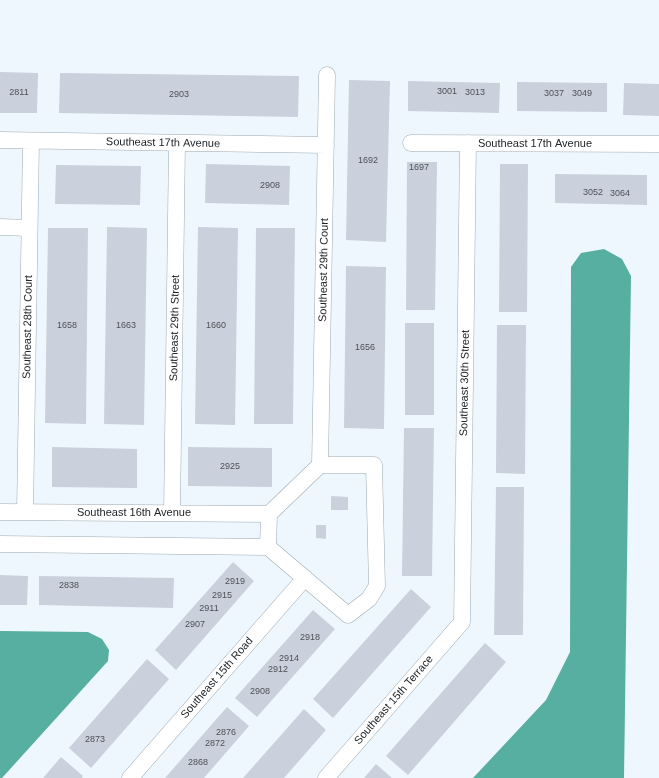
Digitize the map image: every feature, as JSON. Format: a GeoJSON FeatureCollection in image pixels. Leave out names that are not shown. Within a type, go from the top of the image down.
{"type":"FeatureCollection","features":[{"type":"Feature","properties":{"kind":"street","name":"Southeast 29th Court"},"geometry":{"type":"LineString","coordinates":[[320,465],[327,75]]}},
{"type":"Feature","properties":{"kind":"street","name":"Southeast 17th Avenue"},"geometry":{"type":"LineString","coordinates":[[0,140],[326,145]]}},
{"type":"Feature","properties":{"kind":"street","name":"Southeast 28th Court"},"geometry":{"type":"LineString","coordinates":[[25,512],[30,141]]}},
{"type":"Feature","properties":{"kind":"street","name":"Southeast 29th Street"},"geometry":{"type":"LineString","coordinates":[[172,513],[177,143]]}},
{"type":"Feature","properties":{"kind":"street","name":"Southeast 17th Avenue"},"geometry":{"type":"LineString","coordinates":[[412,143],[659,144]]}},
{"type":"Feature","properties":{"kind":"street","name":"Southeast 30th Street"},"geometry":{"type":"LineString","coordinates":[[462,622],[468,143]]}},
{"type":"Feature","properties":{"kind":"street"},"geometry":{"type":"LineString","coordinates":[[0,228],[29,228]]}},
{"type":"Feature","properties":{"kind":"street"},"geometry":{"type":"LineString","coordinates":[[0,544],[268,547],[348,615],[369,599],[377,586],[374,465],[320,465],[268,514],[268,547]]}},
{"type":"Feature","properties":{"kind":"street","name":"Southeast 16th Avenue"},"geometry":{"type":"LineString","coordinates":[[0,512],[268,514]]}},
{"type":"Feature","properties":{"kind":"street","name":"Southeast 15th Road"},"geometry":{"type":"LineString","coordinates":[[130,778],[305,578]]}},
{"type":"Feature","properties":{"kind":"street","name":"Southeast 15th Terrace"},"geometry":{"type":"LineString","coordinates":[[326,778],[462,622]]}},
{"type":"Feature","properties":{"kind":"shaded area"},"geometry":{"type":"Polygon","coordinates":[[[604,249],[622,259],[631,276],[624,778],[473,778],[546,700],[570,652],[571,267],[581,253],[604,249]]]}},
{"type":"Feature","properties":{"kind":"shaded area"},"geometry":{"type":"Polygon","coordinates":[[[0,631],[88,632],[102,639],[109,650],[108,661],[2,778],[0,778],[0,631]]]}},
{"type":"Feature","properties":{"kind":"building"},"geometry":{"type":"Polygon","coordinates":[[[0,72],[38,73],[37,113],[0,113],[0,72]]]}},
{"type":"Feature","properties":{"kind":"building"},"geometry":{"type":"Polygon","coordinates":[[[60,73],[299,76],[298,117],[59,113],[60,73]]]}},
{"type":"Feature","properties":{"kind":"building"},"geometry":{"type":"Polygon","coordinates":[[[349,80],[390,81],[386,242],[346,240],[349,80]]]}},
{"type":"Feature","properties":{"kind":"building"},"geometry":{"type":"Polygon","coordinates":[[[408,81],[500,83],[499,113],[408,111],[408,81]]]}},
{"type":"Feature","properties":{"kind":"building"},"geometry":{"type":"Polygon","coordinates":[[[517,82],[607,83],[607,112],[517,111],[517,82]]]}},
{"type":"Feature","properties":{"kind":"building"},"geometry":{"type":"Polygon","coordinates":[[[624,83],[659,84],[659,116],[623,115],[624,83]]]}},
{"type":"Feature","properties":{"kind":"building"},"geometry":{"type":"Polygon","coordinates":[[[407,162],[437,162],[435,310],[406,310],[407,162]]]}},
{"type":"Feature","properties":{"kind":"building"},"geometry":{"type":"Polygon","coordinates":[[[206,164],[290,166],[289,205],[205,203],[206,164]]]}},
{"type":"Feature","properties":{"kind":"building"},"geometry":{"type":"Polygon","coordinates":[[[500,164],[528,164],[527,312],[499,312],[500,164]]]}},
{"type":"Feature","properties":{"kind":"building"},"geometry":{"type":"Polygon","coordinates":[[[56,165],[141,166],[140,205],[55,204],[56,165]]]}},
{"type":"Feature","properties":{"kind":"building"},"geometry":{"type":"Polygon","coordinates":[[[555,174],[647,175],[647,205],[555,203],[555,174]]]}},
{"type":"Feature","properties":{"kind":"building"},"geometry":{"type":"Polygon","coordinates":[[[107,227],[147,228],[144,425],[104,424],[107,227]]]}},
{"type":"Feature","properties":{"kind":"building"},"geometry":{"type":"Polygon","coordinates":[[[198,227],[238,228],[235,425],[195,424],[198,227]]]}},
{"type":"Feature","properties":{"kind":"building"},"geometry":{"type":"Polygon","coordinates":[[[48,228],[88,228],[86,424],[45,423],[48,228]]]}},
{"type":"Feature","properties":{"kind":"building"},"geometry":{"type":"Polygon","coordinates":[[[256,228],[295,228],[293,424],[254,424],[256,228]]]}},
{"type":"Feature","properties":{"kind":"building"},"geometry":{"type":"Polygon","coordinates":[[[346,266],[386,267],[384,429],[344,428],[346,266]]]}},
{"type":"Feature","properties":{"kind":"building"},"geometry":{"type":"Polygon","coordinates":[[[405,323],[434,323],[434,415],[405,415],[405,323]]]}},
{"type":"Feature","properties":{"kind":"building"},"geometry":{"type":"Polygon","coordinates":[[[497,325],[526,325],[525,474],[496,473],[497,325]]]}},
{"type":"Feature","properties":{"kind":"building"},"geometry":{"type":"Polygon","coordinates":[[[404,428],[434,428],[432,576],[402,576],[404,428]]]}},
{"type":"Feature","properties":{"kind":"building"},"geometry":{"type":"Polygon","coordinates":[[[52,447],[137,449],[137,488],[52,487],[52,447]]]}},
{"type":"Feature","properties":{"kind":"building"},"geometry":{"type":"Polygon","coordinates":[[[188,447],[272,448],[272,487],[188,486],[188,447]]]}},
{"type":"Feature","properties":{"kind":"building"},"geometry":{"type":"Polygon","coordinates":[[[496,487],[524,487],[523,635],[494,635],[496,487]]]}},
{"type":"Feature","properties":{"kind":"building"},"geometry":{"type":"Polygon","coordinates":[[[331,496],[348,497],[348,510],[331,510],[331,496]]]}},
{"type":"Feature","properties":{"kind":"building"},"geometry":{"type":"Polygon","coordinates":[[[316,525],[326,525],[326,539],[316,538],[316,525]]]}},
{"type":"Feature","properties":{"kind":"building"},"geometry":{"type":"Polygon","coordinates":[[[233,562],[254,581],[176,670],[155,650],[233,562]]]}},
{"type":"Feature","properties":{"kind":"building"},"geometry":{"type":"Polygon","coordinates":[[[0,575],[28,576],[27,605],[0,605],[0,575]]]}},
{"type":"Feature","properties":{"kind":"building"},"geometry":{"type":"Polygon","coordinates":[[[39,576],[174,578],[173,608],[39,605],[39,576]]]}},
{"type":"Feature","properties":{"kind":"building"},"geometry":{"type":"Polygon","coordinates":[[[411,589],[431,607],[333,718],[313,699],[411,589]]]}},
{"type":"Feature","properties":{"kind":"building"},"geometry":{"type":"Polygon","coordinates":[[[313,610],[335,629],[257,717],[235,698],[313,610]]]}},
{"type":"Feature","properties":{"kind":"building"},"geometry":{"type":"Polygon","coordinates":[[[485,643],[506,662],[408,775],[386,756],[485,643]]]}},
{"type":"Feature","properties":{"kind":"building"},"geometry":{"type":"Polygon","coordinates":[[[147,659],[169,679],[91,768],[69,748],[147,659]]]}},
{"type":"Feature","properties":{"kind":"building"},"geometry":{"type":"Polygon","coordinates":[[[227,707],[249,726],[204,778],[165,778],[227,707]]]}},
{"type":"Feature","properties":{"kind":"building"},"geometry":{"type":"Polygon","coordinates":[[[304,709],[326,730],[284,778],[243,778],[304,709]]]}},
{"type":"Feature","properties":{"kind":"building"},"geometry":{"type":"Polygon","coordinates":[[[61,757],[83,776],[82,778],[43,778],[61,757]]]}},
{"type":"Feature","properties":{"kind":"building"},"geometry":{"type":"Polygon","coordinates":[[[376,764],[392,778],[364,778],[376,764]]]}}]}
